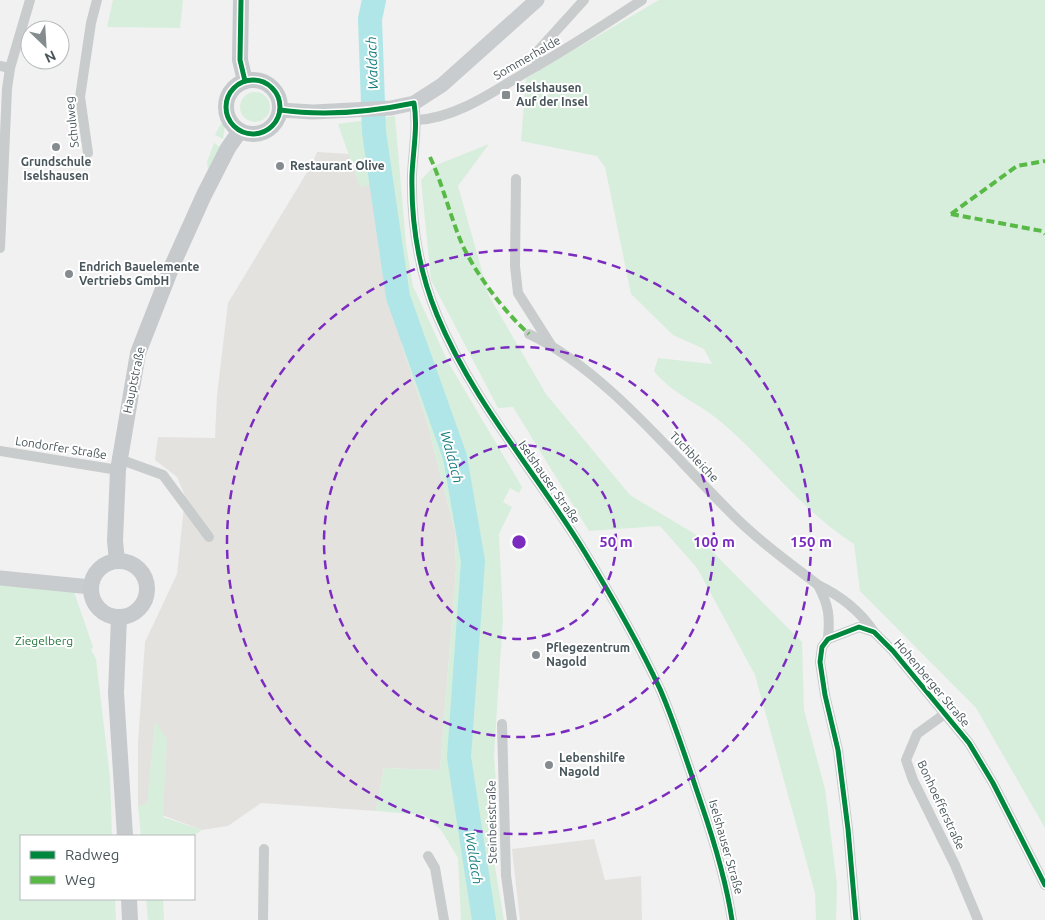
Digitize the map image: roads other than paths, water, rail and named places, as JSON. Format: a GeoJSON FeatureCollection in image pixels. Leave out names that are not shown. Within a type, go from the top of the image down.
{"type":"FeatureCollection","features":[{"type":"Feature","properties":{"kind":"main road"},"geometry":{"type":"LineString","coordinates":[[241,0],[240,60],[245,81]]}},
{"type":"Feature","properties":{"kind":"main road"},"geometry":{"type":"LineString","coordinates":[[280,110],[299,113],[383,108],[414,103],[442,85],[536,0]]}},
{"type":"Feature","properties":{"kind":"main road"},"geometry":{"type":"LineString","coordinates":[[254,80],[271,87],[277,94],[280,110],[278,118],[266,131],[249,134],[240,131],[229,118],[227,101],[237,86],[245,81],[254,80]]}},
{"type":"Feature","properties":{"kind":"main road","name":"Hauptstraße"},"geometry":{"type":"LineString","coordinates":[[117,561],[115,542],[119,464],[138,353],[150,320],[204,195],[228,148],[240,131]]}},
{"type":"Feature","properties":{"kind":"main road"},"geometry":{"type":"LineString","coordinates":[[117,561],[134,565],[141,571],[147,588],[142,605],[136,612],[119,617],[110,616],[95,605],[91,587],[96,572],[102,566],[117,561]]}},
{"type":"Feature","properties":{"kind":"main road"},"geometry":{"type":"LineString","coordinates":[[0,578],[91,587]]}},
{"type":"Feature","properties":{"kind":"main road"},"geometry":{"type":"LineString","coordinates":[[119,617],[116,693],[124,835]]}},
{"type":"Feature","properties":{"kind":"main road"},"geometry":{"type":"LineString","coordinates":[[129,900],[130,920]]}},
{"type":"Feature","properties":{"kind":"street"},"geometry":{"type":"LineString","coordinates":[[0,248],[5,67],[30,0]]}},
{"type":"Feature","properties":{"kind":"street","name":"Schulweg"},"geometry":{"type":"LineString","coordinates":[[88,152],[80,97],[91,23],[97,0]]}},
{"type":"Feature","properties":{"kind":"street"},"geometry":{"type":"LineString","coordinates":[[537,66],[536,53],[584,0]]}},
{"type":"Feature","properties":{"kind":"street","name":"Sommerhalde"},"geometry":{"type":"LineString","coordinates":[[417,120],[429,120],[461,109],[575,45],[642,0]]}},
{"type":"Feature","properties":{"kind":"street","name":"Iselshauser Straße"},"geometry":{"type":"LineString","coordinates":[[414,103],[417,120],[413,150],[413,206],[424,278],[437,315],[462,368],[492,419],[584,550],[659,689],[710,829],[730,902],[732,920]]}},
{"type":"Feature","properties":{"kind":"street","name":"Tuchbleiche"},"geometry":{"type":"LineString","coordinates":[[516,179],[515,266],[518,293],[551,345]]}},
{"type":"Feature","properties":{"kind":"street","name":"Tuchbleiche"},"geometry":{"type":"LineString","coordinates":[[529,334],[551,345],[596,379],[652,431],[729,512],[818,586],[835,593],[854,609],[874,632]]}},
{"type":"Feature","properties":{"kind":"street","name":"Londorfer Straße"},"geometry":{"type":"LineString","coordinates":[[0,451],[119,464],[163,475],[209,537]]}},
{"type":"Feature","properties":{"kind":"street","name":"Tuchbleiche"},"geometry":{"type":"LineString","coordinates":[[818,586],[825,599],[830,618],[828,639]]}},
{"type":"Feature","properties":{"kind":"street"},"geometry":{"type":"LineString","coordinates":[[857,919],[838,750],[820,662],[822,647],[828,639],[860,627],[874,632]]}},
{"type":"Feature","properties":{"kind":"street","name":"Hohenberger Straße"},"geometry":{"type":"LineString","coordinates":[[874,632],[893,651],[946,713],[968,743],[994,783],[1045,885]]}},
{"type":"Feature","properties":{"kind":"street","name":"Bonhoefferstraße"},"geometry":{"type":"LineString","coordinates":[[946,713],[916,734],[906,760],[913,780],[955,865],[978,920]]}},
{"type":"Feature","properties":{"kind":"street","name":"Steinbeisstraße"},"geometry":{"type":"LineString","coordinates":[[502,724],[506,875],[512,920]]}},
{"type":"Feature","properties":{"kind":"street"},"geometry":{"type":"LineString","coordinates":[[263,920],[264,849]]}},
{"type":"Feature","properties":{"kind":"street"},"geometry":{"type":"LineString","coordinates":[[428,856],[435,868],[444,920]]}},
{"type":"Feature","properties":{"kind":"waterway","name":"Waldach"},"geometry":{"type":"LineString","coordinates":[[374,0],[370,19],[374,132],[398,297],[455,457],[473,561],[459,757],[484,920]]}},
{"type":"Feature","properties":{"kind":"place","name":"Iselshausen Auf der Insel"},"geometry":{"type":"Point","coordinates":[506,95]}},
{"type":"Feature","properties":{"kind":"place","name":"Grundschule Iselshausen"},"geometry":{"type":"Point","coordinates":[56,147]}},
{"type":"Feature","properties":{"kind":"place","name":"Restaurant Olive"},"geometry":{"type":"Point","coordinates":[280,166]}},
{"type":"Feature","properties":{"kind":"place","name":"Endrich Bauelemente Vertriebs GmbH"},"geometry":{"type":"Point","coordinates":[69,274]}},
{"type":"Feature","properties":{"kind":"place","name":"Pflegezentrum Nagold"},"geometry":{"type":"Point","coordinates":[536,655]}},
{"type":"Feature","properties":{"kind":"place","name":"Lebenshilfe Nagold"},"geometry":{"type":"Point","coordinates":[549,765]}},
{"type":"Feature","properties":{"kind":"park label","name":"Ziegelberg"},"geometry":{"type":"Point","coordinates":[44,641]}}]}
